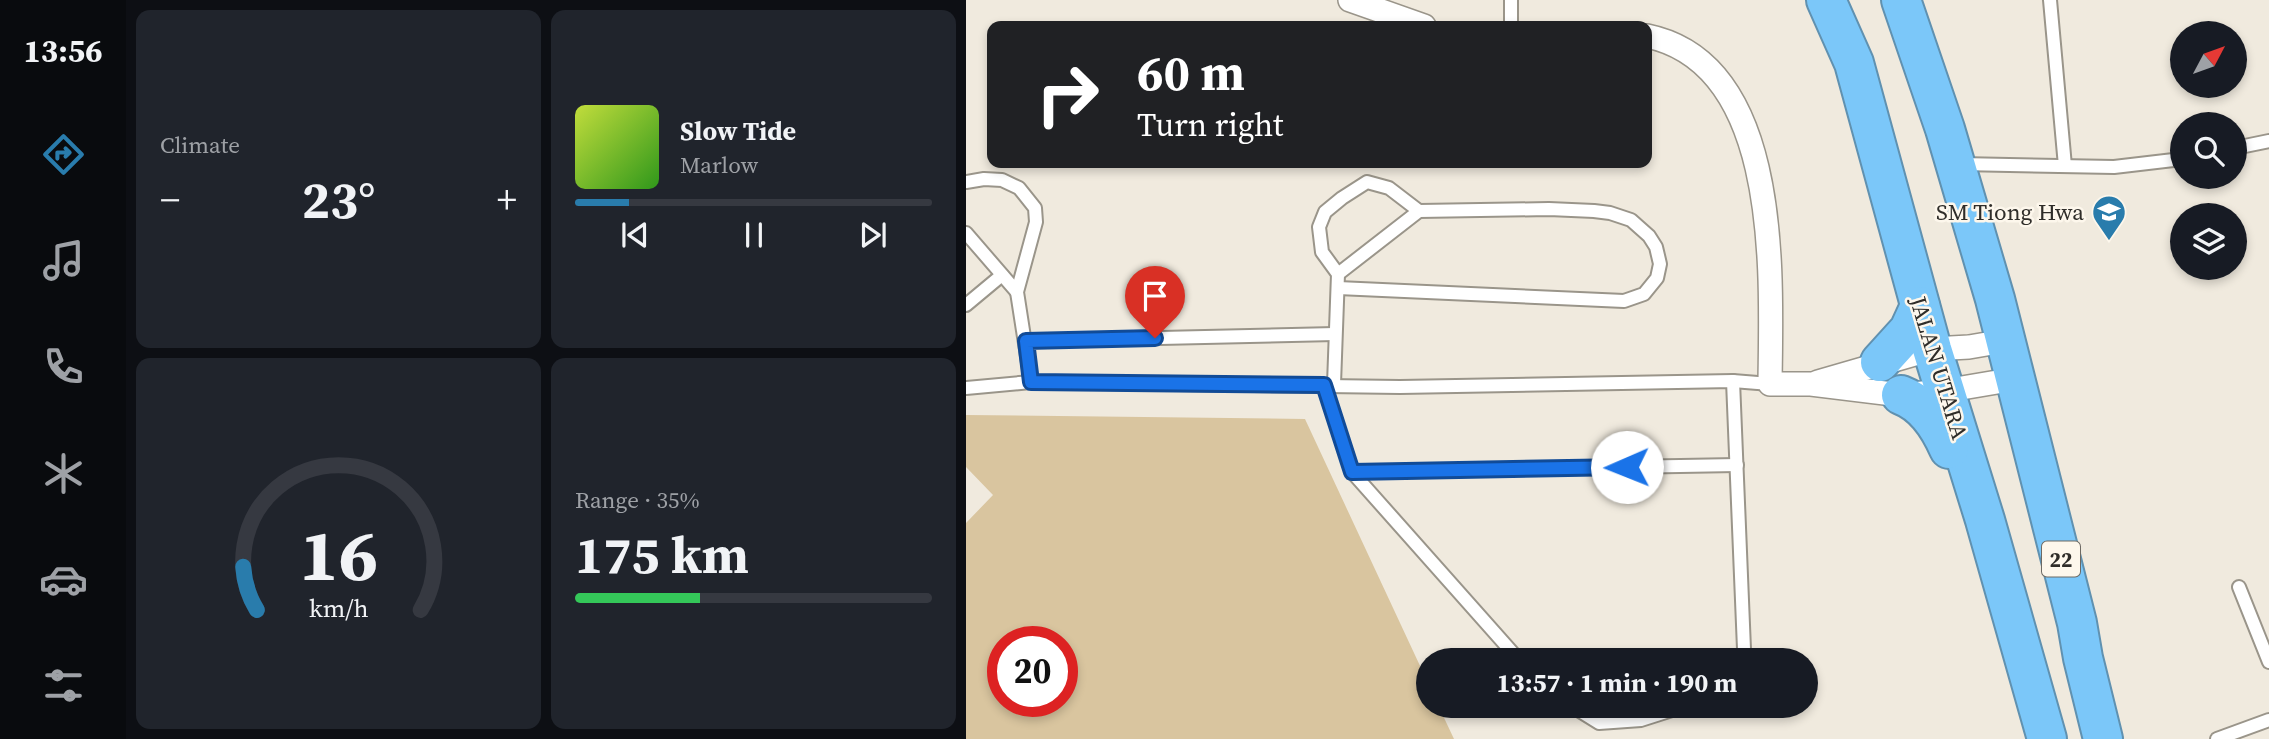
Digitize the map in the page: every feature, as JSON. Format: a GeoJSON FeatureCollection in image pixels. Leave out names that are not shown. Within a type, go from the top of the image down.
{"type":"FeatureCollection","features":[{"type":"Feature","properties":{"kind":"highway","name":"JALAN UTARA"},"geometry":{"type":"LineString","coordinates":[[1826,0],[1854,63],[1932,349],[1985,520],[2047,739]]}},
{"type":"Feature","properties":{"kind":"highway","name":"22"},"geometry":{"type":"LineString","coordinates":[[1902,0],[1956,164],[1995,299],[2074,610],[2103,739]]}},
{"type":"Feature","properties":{"kind":"highway"},"geometry":{"type":"LineString","coordinates":[[1880,362],[1909,330],[1920,306]]}},
{"type":"Feature","properties":{"kind":"highway"},"geometry":{"type":"LineString","coordinates":[[1900,395],[1920,406],[1930,416],[1956,464],[1967,505],[1985,520]]}},
{"type":"Feature","properties":{"kind":"street"},"geometry":{"type":"LineString","coordinates":[[1350,0],[1410,21]]}},
{"type":"Feature","properties":{"kind":"street"},"geometry":{"type":"LineString","coordinates":[[1652,37],[1665,39],[1712,72],[1732,99],[1745,130],[1764,197],[1768,251],[1770,384],[1811,384],[1900,395],[1944,391],[2015,379]]}},
{"type":"Feature","properties":{"kind":"street"},"geometry":{"type":"LineString","coordinates":[[1811,384],[1932,349],[2004,341]]}},
{"type":"Feature","properties":{"kind":"lane"},"geometry":{"type":"LineString","coordinates":[[1511,0],[1511,21]]}},
{"type":"Feature","properties":{"kind":"lane"},"geometry":{"type":"LineString","coordinates":[[2050,0],[2065,166]]}},
{"type":"Feature","properties":{"kind":"lane"},"geometry":{"type":"LineString","coordinates":[[2247,146],[2269,141]]}},
{"type":"Feature","properties":{"kind":"lane"},"geometry":{"type":"LineString","coordinates":[[1956,164],[2114,167],[2170,160]]}},
{"type":"Feature","properties":{"kind":"lane"},"geometry":{"type":"LineString","coordinates":[[966,183],[984,179],[1002,180],[1018,188],[1035,208],[1036,222],[1017,292],[1031,382]]}},
{"type":"Feature","properties":{"kind":"lane"},"geometry":{"type":"LineString","coordinates":[[1419,211],[1389,188],[1367,182],[1325,212],[1319,227],[1322,252],[1338,274],[1329,385],[1352,472],[1508,648]]}},
{"type":"Feature","properties":{"kind":"lane"},"geometry":{"type":"LineString","coordinates":[[1338,274],[1419,211],[1549,209],[1610,213],[1631,220],[1649,236],[1656,247],[1660,272],[1652,287],[1633,299],[1624,301],[1338,288]]}},
{"type":"Feature","properties":{"kind":"lane"},"geometry":{"type":"LineString","coordinates":[[966,233],[1017,292]]}},
{"type":"Feature","properties":{"kind":"lane"},"geometry":{"type":"LineString","coordinates":[[966,305],[1002,275]]}},
{"type":"Feature","properties":{"kind":"lane"},"geometry":{"type":"LineString","coordinates":[[1026,341],[1335,334]]}},
{"type":"Feature","properties":{"kind":"lane"},"geometry":{"type":"LineString","coordinates":[[966,388],[1031,382],[1400,387],[1733,381],[1770,384]]}},
{"type":"Feature","properties":{"kind":"lane"},"geometry":{"type":"LineString","coordinates":[[1733,381],[1744,648]]}},
{"type":"Feature","properties":{"kind":"lane"},"geometry":{"type":"LineString","coordinates":[[1352,472],[1737,465]]}},
{"type":"Feature","properties":{"kind":"lane"},"geometry":{"type":"LineString","coordinates":[[2239,587],[2269,662]]}},
{"type":"Feature","properties":{"kind":"lane"},"geometry":{"type":"LineString","coordinates":[[1591,718],[1599,723],[1647,718]]}},
{"type":"Feature","properties":{"kind":"lane"},"geometry":{"type":"LineString","coordinates":[[2217,739],[2269,720]]}},
{"type":"Feature","properties":{"kind":"shaded area"},"geometry":{"type":"Polygon","coordinates":[[[966,415],[1305,419],[1416,657],[1416,718],[1444,718],[1454,739],[966,739],[966,523],[993,495],[966,467],[966,415]]]}},
{"type":"Feature","properties":{"kind":"place","name":"SM Tiong Hwa"},"geometry":{"type":"Point","coordinates":[2109,242]}},
{"type":"Feature","properties":{"kind":"route"},"geometry":{"type":"LineString","coordinates":[[1155,338],[1026,341],[1031,382],[1324,385],[1352,472],[1627,467]]}}]}
